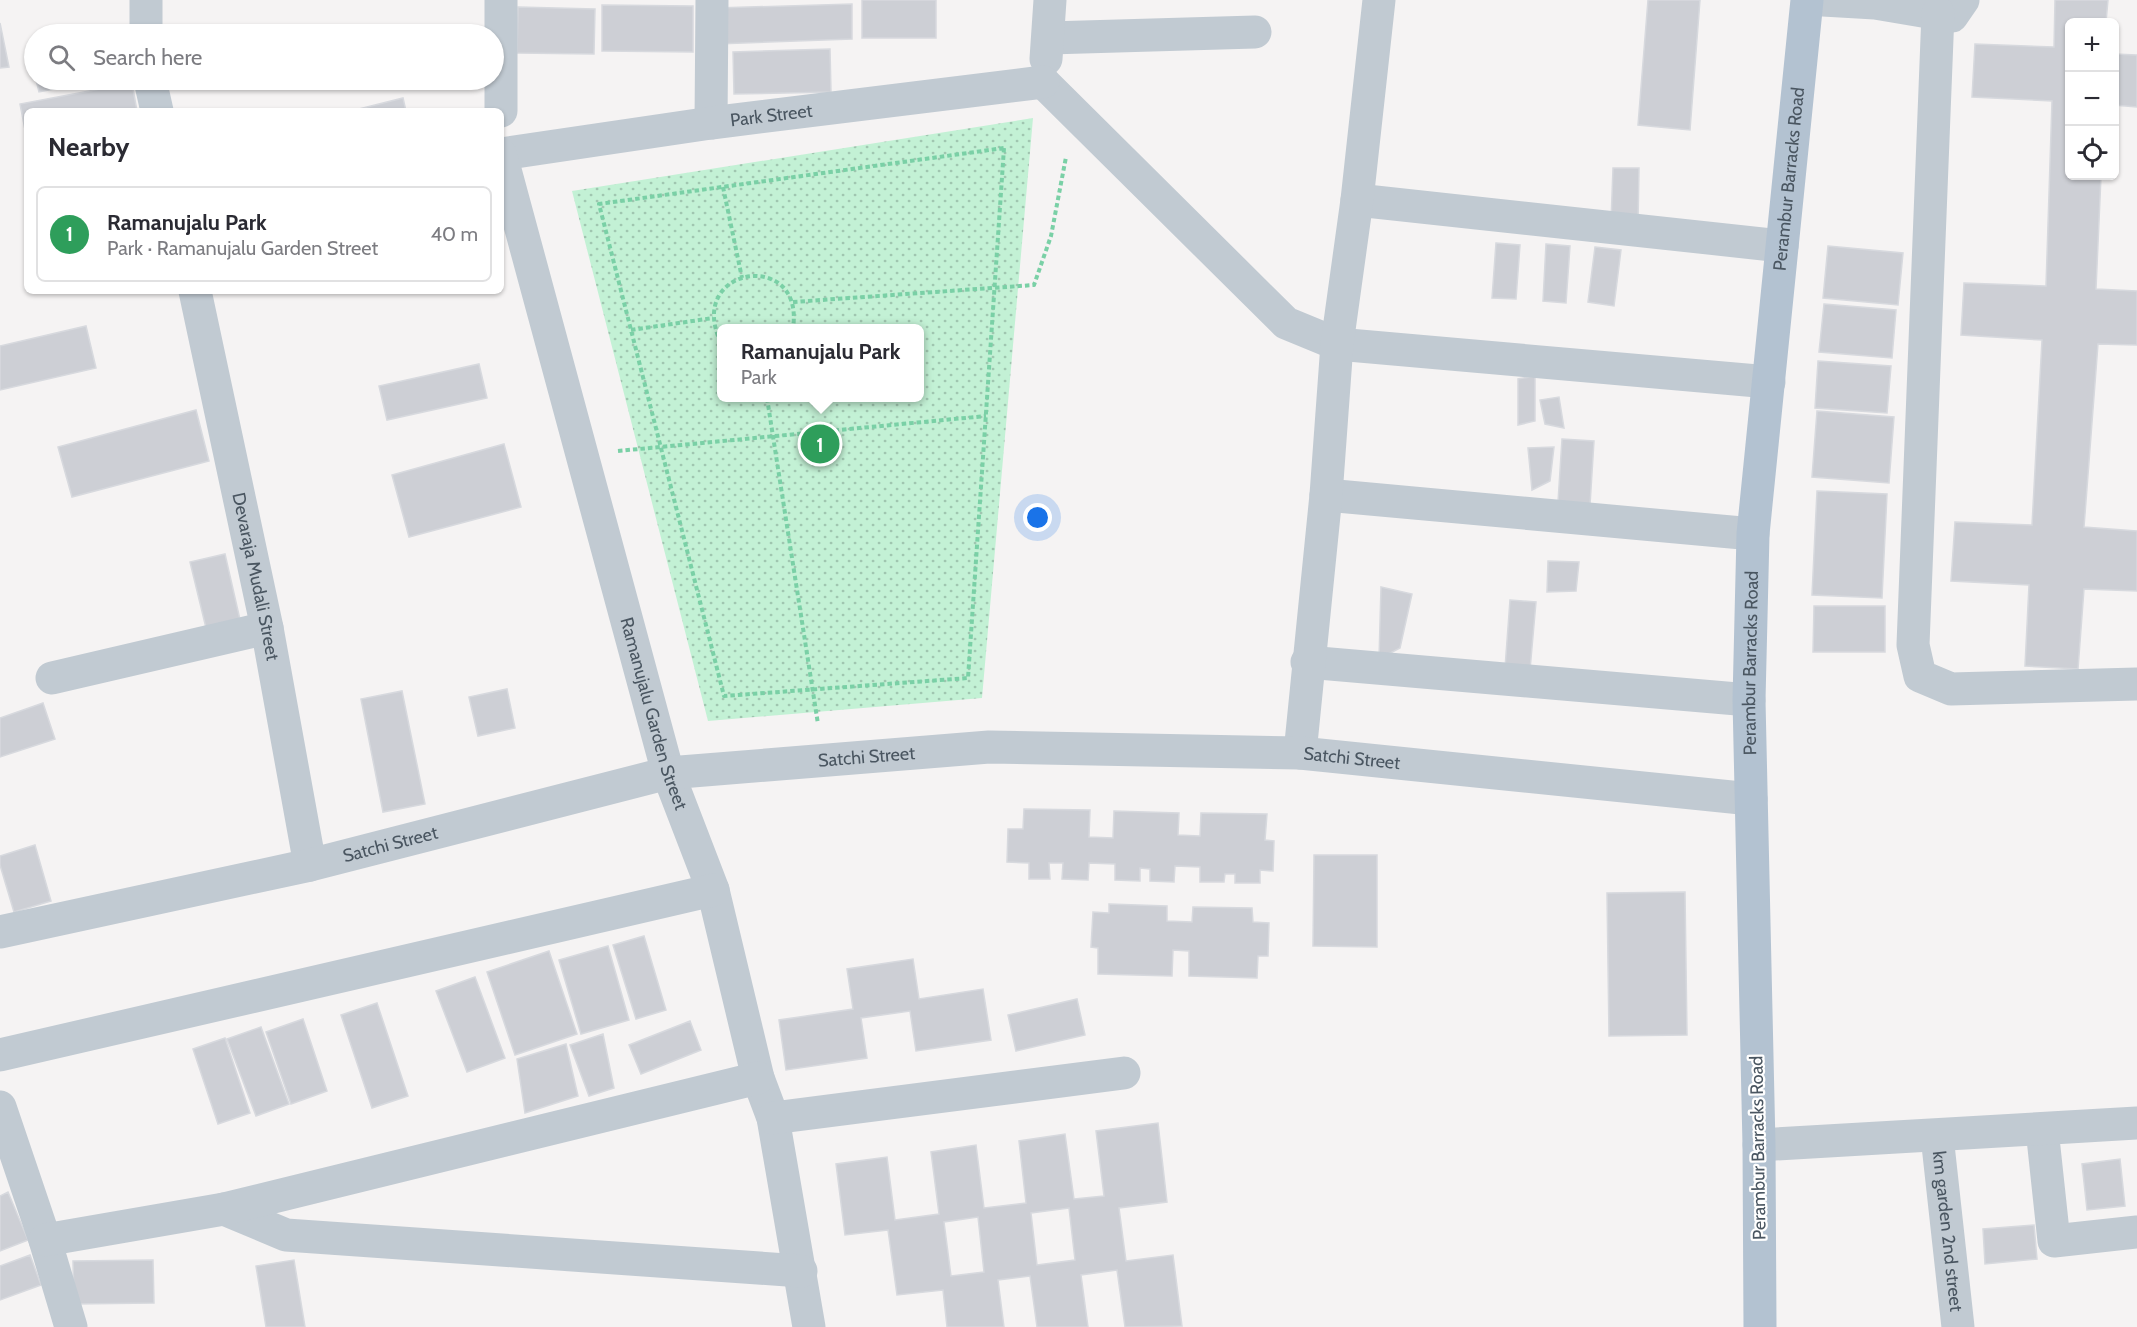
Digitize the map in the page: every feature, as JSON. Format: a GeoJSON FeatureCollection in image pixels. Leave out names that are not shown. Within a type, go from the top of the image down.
{"type":"FeatureCollection","features":[{"type":"Feature","properties":{"kind":"main road","name":"Perambur Barracks Road"},"geometry":{"type":"LineString","coordinates":[[1760,1327],[1759,1145],[1749,700],[1753,534],[1807,0]]}},
{"type":"Feature","properties":{"kind":"street"},"geometry":{"type":"LineString","coordinates":[[146,0],[146,24]]}},
{"type":"Feature","properties":{"kind":"street"},"geometry":{"type":"LineString","coordinates":[[501,0],[501,24]]}},
{"type":"Feature","properties":{"kind":"street"},"geometry":{"type":"LineString","coordinates":[[711,123],[712,0]]}},
{"type":"Feature","properties":{"kind":"street"},"geometry":{"type":"LineString","coordinates":[[1050,0],[1049,38],[1043,82],[1286,323],[1337,344],[1769,382]]}},
{"type":"Feature","properties":{"kind":"street"},"geometry":{"type":"LineString","coordinates":[[1300,753],[1307,662],[1326,495],[1337,344],[1357,200],[1379,0]]}},
{"type":"Feature","properties":{"kind":"street"},"geometry":{"type":"LineString","coordinates":[[1823,0],[1950,7],[1913,645],[1920,676],[1952,689],[2137,684]]}},
{"type":"Feature","properties":{"kind":"street"},"geometry":{"type":"LineString","coordinates":[[1049,38],[1255,32]]}},
{"type":"Feature","properties":{"kind":"street","name":"Park Street"},"geometry":{"type":"LineString","coordinates":[[504,154],[711,123],[1043,82]]}},
{"type":"Feature","properties":{"kind":"street"},"geometry":{"type":"LineString","coordinates":[[152,90],[156,108]]}},
{"type":"Feature","properties":{"kind":"street"},"geometry":{"type":"LineString","coordinates":[[501,90],[501,108]]}},
{"type":"Feature","properties":{"kind":"street","name":"Ramanujalu Garden Street"},"geometry":{"type":"LineString","coordinates":[[504,165],[668,773],[713,890],[758,1078],[773,1118],[809,1327]]}},
{"type":"Feature","properties":{"kind":"street"},"geometry":{"type":"LineString","coordinates":[[1357,200],[1782,246]]}},
{"type":"Feature","properties":{"kind":"street","name":"Devaraja Mudali Street"},"geometry":{"type":"LineString","coordinates":[[196,294],[267,628],[310,865]]}},
{"type":"Feature","properties":{"kind":"street"},"geometry":{"type":"LineString","coordinates":[[1326,495],[1753,534]]}},
{"type":"Feature","properties":{"kind":"street"},"geometry":{"type":"LineString","coordinates":[[52,678],[267,628]]}},
{"type":"Feature","properties":{"kind":"street"},"geometry":{"type":"LineString","coordinates":[[1307,662],[1749,700]]}},
{"type":"Feature","properties":{"kind":"street","name":"Satchi Street"},"geometry":{"type":"LineString","coordinates":[[0,932],[310,865],[668,773],[989,747],[1300,753],[1751,799]]}},
{"type":"Feature","properties":{"kind":"street"},"geometry":{"type":"LineString","coordinates":[[0,1055],[713,890]]}},
{"type":"Feature","properties":{"kind":"street"},"geometry":{"type":"LineString","coordinates":[[773,1118],[1124,1074]]}},
{"type":"Feature","properties":{"kind":"street"},"geometry":{"type":"LineString","coordinates":[[45,1240],[224,1209],[758,1078]]}},
{"type":"Feature","properties":{"kind":"street"},"geometry":{"type":"LineString","coordinates":[[1,1109],[45,1240],[71,1327]]}},
{"type":"Feature","properties":{"kind":"street"},"geometry":{"type":"LineString","coordinates":[[1759,1145],[2137,1123]]}},
{"type":"Feature","properties":{"kind":"street"},"geometry":{"type":"LineString","coordinates":[[2042,1129],[2054,1241],[2137,1232]]}},
{"type":"Feature","properties":{"kind":"street","name":"km garden 2nd street"},"geometry":{"type":"LineString","coordinates":[[1937,1136],[1958,1327]]}},
{"type":"Feature","properties":{"kind":"street"},"geometry":{"type":"LineString","coordinates":[[224,1209],[286,1235],[801,1271]]}},
{"type":"Feature","properties":{"kind":"path"},"geometry":{"type":"LineString","coordinates":[[793,302],[1034,285],[1052,237],[1062,165],[1082,120]]}},
{"type":"Feature","properties":{"kind":"path"},"geometry":{"type":"LineString","coordinates":[[1004,148],[994,289],[969,678],[724,696],[599,204],[1004,148]]}},
{"type":"Feature","properties":{"kind":"path"},"geometry":{"type":"LineString","coordinates":[[723,187],[742,278]]}},
{"type":"Feature","properties":{"kind":"path"},"geometry":{"type":"LineString","coordinates":[[717,334],[714,327],[713,307],[721,290],[742,278],[771,278],[785,287],[793,302],[793,324]]}},
{"type":"Feature","properties":{"kind":"path"},"geometry":{"type":"LineString","coordinates":[[631,330],[713,318]]}},
{"type":"Feature","properties":{"kind":"path"},"geometry":{"type":"LineString","coordinates":[[768,402],[824,760]]}},
{"type":"Feature","properties":{"kind":"path"},"geometry":{"type":"LineString","coordinates":[[582,454],[661,449],[986,416]]}},
{"type":"Feature","properties":{"kind":"green space"},"geometry":{"type":"Polygon","coordinates":[[[1033,118],[982,698],[708,721],[572,191],[1033,118]]]}},
{"type":"Feature","properties":{"kind":"building"},"geometry":{"type":"Polygon","coordinates":[[[862,0],[936,0],[936,38],[862,38],[862,0]]]}},
{"type":"Feature","properties":{"kind":"building"},"geometry":{"type":"Polygon","coordinates":[[[1648,0],[1700,0],[1690,130],[1638,125],[1648,0]]]}},
{"type":"Feature","properties":{"kind":"building"},"geometry":{"type":"Polygon","coordinates":[[[2055,0],[2108,0],[2106,18],[2065,18],[2065,180],[2101,180],[2096,289],[2137,291],[2137,345],[2098,344],[2084,527],[2137,531],[2137,591],[2084,589],[2078,669],[2025,666],[2029,585],[1951,581],[1955,522],[2032,525],[2042,340],[1961,335],[1964,283],[2046,286],[2052,101],[1972,97],[1975,44],[2054,47],[2055,0]]]}},
{"type":"Feature","properties":{"kind":"building"},"geometry":{"type":"Polygon","coordinates":[[[852,4],[852,39],[717,44],[716,8],[852,4]]]}},
{"type":"Feature","properties":{"kind":"building"},"geometry":{"type":"Polygon","coordinates":[[[602,5],[693,6],[693,52],[602,51],[602,5]]]}},
{"type":"Feature","properties":{"kind":"building"},"geometry":{"type":"Polygon","coordinates":[[[518,7],[595,9],[594,54],[517,53],[518,7]]]}},
{"type":"Feature","properties":{"kind":"building"},"geometry":{"type":"Polygon","coordinates":[[[0,23],[9,67],[0,68],[0,23]]]}},
{"type":"Feature","properties":{"kind":"building"},"geometry":{"type":"Polygon","coordinates":[[[830,49],[831,92],[734,94],[733,52],[830,49]]]}},
{"type":"Feature","properties":{"kind":"building"},"geometry":{"type":"Polygon","coordinates":[[[2119,54],[2137,55],[2137,107],[2119,105],[2119,54]]]}},
{"type":"Feature","properties":{"kind":"building"},"geometry":{"type":"Polygon","coordinates":[[[95,90],[133,90],[136,108],[24,108],[24,125],[20,104],[95,90]]]}},
{"type":"Feature","properties":{"kind":"building"},"geometry":{"type":"Polygon","coordinates":[[[403,98],[405,108],[363,108],[403,98]]]}},
{"type":"Feature","properties":{"kind":"building"},"geometry":{"type":"Polygon","coordinates":[[[1613,168],[1639,168],[1638,223],[1611,222],[1613,168]]]}},
{"type":"Feature","properties":{"kind":"building"},"geometry":{"type":"Polygon","coordinates":[[[1496,243],[1520,245],[1516,299],[1492,298],[1496,243]]]}},
{"type":"Feature","properties":{"kind":"building"},"geometry":{"type":"Polygon","coordinates":[[[1546,244],[1570,246],[1566,303],[1543,301],[1546,244]]]}},
{"type":"Feature","properties":{"kind":"building"},"geometry":{"type":"Polygon","coordinates":[[[1828,246],[1903,253],[1898,305],[1823,298],[1828,246]]]}},
{"type":"Feature","properties":{"kind":"building"},"geometry":{"type":"Polygon","coordinates":[[[1595,247],[1621,250],[1614,306],[1588,302],[1595,247]]]}},
{"type":"Feature","properties":{"kind":"building"},"geometry":{"type":"Polygon","coordinates":[[[1824,304],[1896,310],[1892,358],[1819,352],[1824,304]]]}},
{"type":"Feature","properties":{"kind":"building"},"geometry":{"type":"Polygon","coordinates":[[[86,326],[96,368],[0,390],[0,346],[86,326]]]}},
{"type":"Feature","properties":{"kind":"building"},"geometry":{"type":"Polygon","coordinates":[[[1818,361],[1891,366],[1887,413],[1815,408],[1818,361]]]}},
{"type":"Feature","properties":{"kind":"building"},"geometry":{"type":"Polygon","coordinates":[[[479,364],[487,398],[387,420],[379,386],[479,364]]]}},
{"type":"Feature","properties":{"kind":"building"},"geometry":{"type":"Polygon","coordinates":[[[1535,376],[1535,421],[1518,425],[1518,379],[1535,376]]]}},
{"type":"Feature","properties":{"kind":"building"},"geometry":{"type":"Polygon","coordinates":[[[1559,397],[1564,428],[1545,424],[1540,400],[1559,397]]]}},
{"type":"Feature","properties":{"kind":"building"},"geometry":{"type":"Polygon","coordinates":[[[196,410],[209,461],[72,497],[58,447],[196,410]]]}},
{"type":"Feature","properties":{"kind":"building"},"geometry":{"type":"Polygon","coordinates":[[[1817,411],[1894,417],[1889,483],[1812,477],[1817,411]]]}},
{"type":"Feature","properties":{"kind":"building"},"geometry":{"type":"Polygon","coordinates":[[[1562,439],[1594,441],[1590,505],[1558,502],[1562,439]]]}},
{"type":"Feature","properties":{"kind":"building"},"geometry":{"type":"Polygon","coordinates":[[[504,444],[521,507],[409,537],[392,475],[504,444]]]}},
{"type":"Feature","properties":{"kind":"building"},"geometry":{"type":"Polygon","coordinates":[[[1554,447],[1550,481],[1532,490],[1528,448],[1554,447]]]}},
{"type":"Feature","properties":{"kind":"building"},"geometry":{"type":"Polygon","coordinates":[[[1817,491],[1887,494],[1882,598],[1812,595],[1817,491]]]}},
{"type":"Feature","properties":{"kind":"building"},"geometry":{"type":"Polygon","coordinates":[[[225,554],[241,624],[207,632],[190,562],[225,554]]]}},
{"type":"Feature","properties":{"kind":"building"},"geometry":{"type":"Polygon","coordinates":[[[1548,561],[1579,562],[1576,591],[1547,592],[1548,561]]]}},
{"type":"Feature","properties":{"kind":"building"},"geometry":{"type":"Polygon","coordinates":[[[1381,587],[1412,594],[1400,648],[1379,659],[1381,587]]]}},
{"type":"Feature","properties":{"kind":"building"},"geometry":{"type":"Polygon","coordinates":[[[1510,600],[1536,602],[1530,670],[1505,668],[1510,600]]]}},
{"type":"Feature","properties":{"kind":"building"},"geometry":{"type":"Polygon","coordinates":[[[1814,606],[1885,606],[1885,652],[1813,652],[1814,606]]]}},
{"type":"Feature","properties":{"kind":"building"},"geometry":{"type":"Polygon","coordinates":[[[507,689],[515,728],[478,736],[469,697],[507,689]]]}},
{"type":"Feature","properties":{"kind":"building"},"geometry":{"type":"Polygon","coordinates":[[[402,691],[425,804],[383,812],[361,699],[402,691]]]}},
{"type":"Feature","properties":{"kind":"building"},"geometry":{"type":"Polygon","coordinates":[[[43,703],[55,739],[0,757],[0,718],[43,703]]]}},
{"type":"Feature","properties":{"kind":"building"},"geometry":{"type":"Polygon","coordinates":[[[1024,809],[1090,810],[1089,837],[1113,838],[1114,811],[1179,813],[1178,835],[1200,836],[1201,813],[1267,814],[1265,840],[1274,841],[1273,871],[1260,870],[1260,883],[1235,883],[1235,874],[1225,874],[1224,882],[1200,882],[1200,867],[1175,866],[1174,882],[1150,881],[1150,869],[1140,868],[1140,881],[1115,880],[1115,864],[1089,863],[1088,880],[1062,879],[1063,863],[1049,863],[1050,879],[1029,879],[1029,863],[1007,862],[1008,829],[1023,829],[1024,809]]]}},
{"type":"Feature","properties":{"kind":"building"},"geometry":{"type":"Polygon","coordinates":[[[35,845],[51,901],[14,912],[0,865],[0,856],[35,845]]]}},
{"type":"Feature","properties":{"kind":"building"},"geometry":{"type":"Polygon","coordinates":[[[1314,855],[1377,855],[1377,947],[1313,946],[1314,855]]]}},
{"type":"Feature","properties":{"kind":"building"},"geometry":{"type":"Polygon","coordinates":[[[1685,892],[1687,1035],[1609,1036],[1607,893],[1685,892]]]}},
{"type":"Feature","properties":{"kind":"building"},"geometry":{"type":"Polygon","coordinates":[[[1109,904],[1167,906],[1167,921],[1192,922],[1193,907],[1252,908],[1253,922],[1269,923],[1268,956],[1258,956],[1257,978],[1189,976],[1189,951],[1173,950],[1172,976],[1098,974],[1098,948],[1091,947],[1093,912],[1109,913],[1109,904]]]}},
{"type":"Feature","properties":{"kind":"building"},"geometry":{"type":"Polygon","coordinates":[[[644,936],[666,1010],[636,1019],[613,945],[644,936]]]}},
{"type":"Feature","properties":{"kind":"building"},"geometry":{"type":"Polygon","coordinates":[[[608,946],[629,1020],[581,1034],[559,960],[608,946]]]}},
{"type":"Feature","properties":{"kind":"building"},"geometry":{"type":"Polygon","coordinates":[[[549,951],[577,1034],[515,1055],[487,972],[549,951]]]}},
{"type":"Feature","properties":{"kind":"building"},"geometry":{"type":"Polygon","coordinates":[[[913,959],[919,999],[983,989],[991,1040],[916,1051],[910,1011],[861,1018],[867,1058],[786,1070],[779,1020],[853,1009],[847,969],[913,959]]]}},
{"type":"Feature","properties":{"kind":"building"},"geometry":{"type":"Polygon","coordinates":[[[475,977],[505,1058],[467,1072],[436,991],[475,977]]]}},
{"type":"Feature","properties":{"kind":"building"},"geometry":{"type":"Polygon","coordinates":[[[1077,999],[1085,1035],[1016,1051],[1008,1015],[1077,999]]]}},
{"type":"Feature","properties":{"kind":"building"},"geometry":{"type":"Polygon","coordinates":[[[377,1003],[408,1096],[372,1108],[341,1015],[377,1003]]]}},
{"type":"Feature","properties":{"kind":"building"},"geometry":{"type":"Polygon","coordinates":[[[303,1019],[327,1091],[291,1104],[266,1032],[303,1019]]]}},
{"type":"Feature","properties":{"kind":"building"},"geometry":{"type":"Polygon","coordinates":[[[690,1021],[701,1050],[641,1074],[629,1045],[690,1021]]]}},
{"type":"Feature","properties":{"kind":"building"},"geometry":{"type":"Polygon","coordinates":[[[261,1027],[289,1104],[256,1116],[227,1039],[261,1027]]]}},
{"type":"Feature","properties":{"kind":"building"},"geometry":{"type":"Polygon","coordinates":[[[603,1034],[614,1088],[589,1096],[570,1045],[603,1034]]]}},
{"type":"Feature","properties":{"kind":"building"},"geometry":{"type":"Polygon","coordinates":[[[225,1038],[250,1113],[218,1124],[193,1049],[225,1038]]]}},
{"type":"Feature","properties":{"kind":"building"},"geometry":{"type":"Polygon","coordinates":[[[566,1044],[578,1096],[525,1113],[517,1059],[566,1044]]]}},
{"type":"Feature","properties":{"kind":"building"},"geometry":{"type":"Polygon","coordinates":[[[1158,1123],[1167,1202],[1119,1208],[1126,1261],[1173,1255],[1182,1326],[1125,1327],[1117,1270],[1081,1275],[1088,1327],[1037,1327],[1030,1276],[998,1280],[1004,1327],[947,1327],[943,1290],[897,1295],[888,1230],[845,1235],[836,1164],[887,1157],[895,1220],[939,1214],[931,1152],[976,1145],[984,1208],[1026,1203],[1019,1141],[1065,1134],[1074,1199],[1104,1196],[1096,1131],[1158,1123]],[[1069,1208],[1031,1213],[1037,1265],[1075,1260],[1069,1208]],[[978,1217],[944,1222],[951,1276],[984,1272],[978,1217]]]}},
{"type":"Feature","properties":{"kind":"building"},"geometry":{"type":"Polygon","coordinates":[[[2120,1159],[2125,1206],[2087,1210],[2082,1164],[2120,1159]]]}},
{"type":"Feature","properties":{"kind":"building"},"geometry":{"type":"Polygon","coordinates":[[[8,1192],[28,1240],[0,1251],[0,1196],[8,1192]]]}},
{"type":"Feature","properties":{"kind":"building"},"geometry":{"type":"Polygon","coordinates":[[[2034,1225],[2037,1259],[1985,1264],[1983,1229],[2034,1225]]]}},
{"type":"Feature","properties":{"kind":"building"},"geometry":{"type":"Polygon","coordinates":[[[30,1255],[41,1285],[0,1300],[0,1266],[30,1255]]]}},
{"type":"Feature","properties":{"kind":"building"},"geometry":{"type":"Polygon","coordinates":[[[153,1260],[154,1303],[74,1304],[73,1261],[153,1260]]]}},
{"type":"Feature","properties":{"kind":"building"},"geometry":{"type":"Polygon","coordinates":[[[294,1260],[305,1327],[266,1327],[256,1266],[294,1260]]]}},
{"type":"Feature","properties":{"kind":"place","name":"Ramanujalu Park"},"geometry":{"type":"Point","coordinates":[820,444]}}]}
